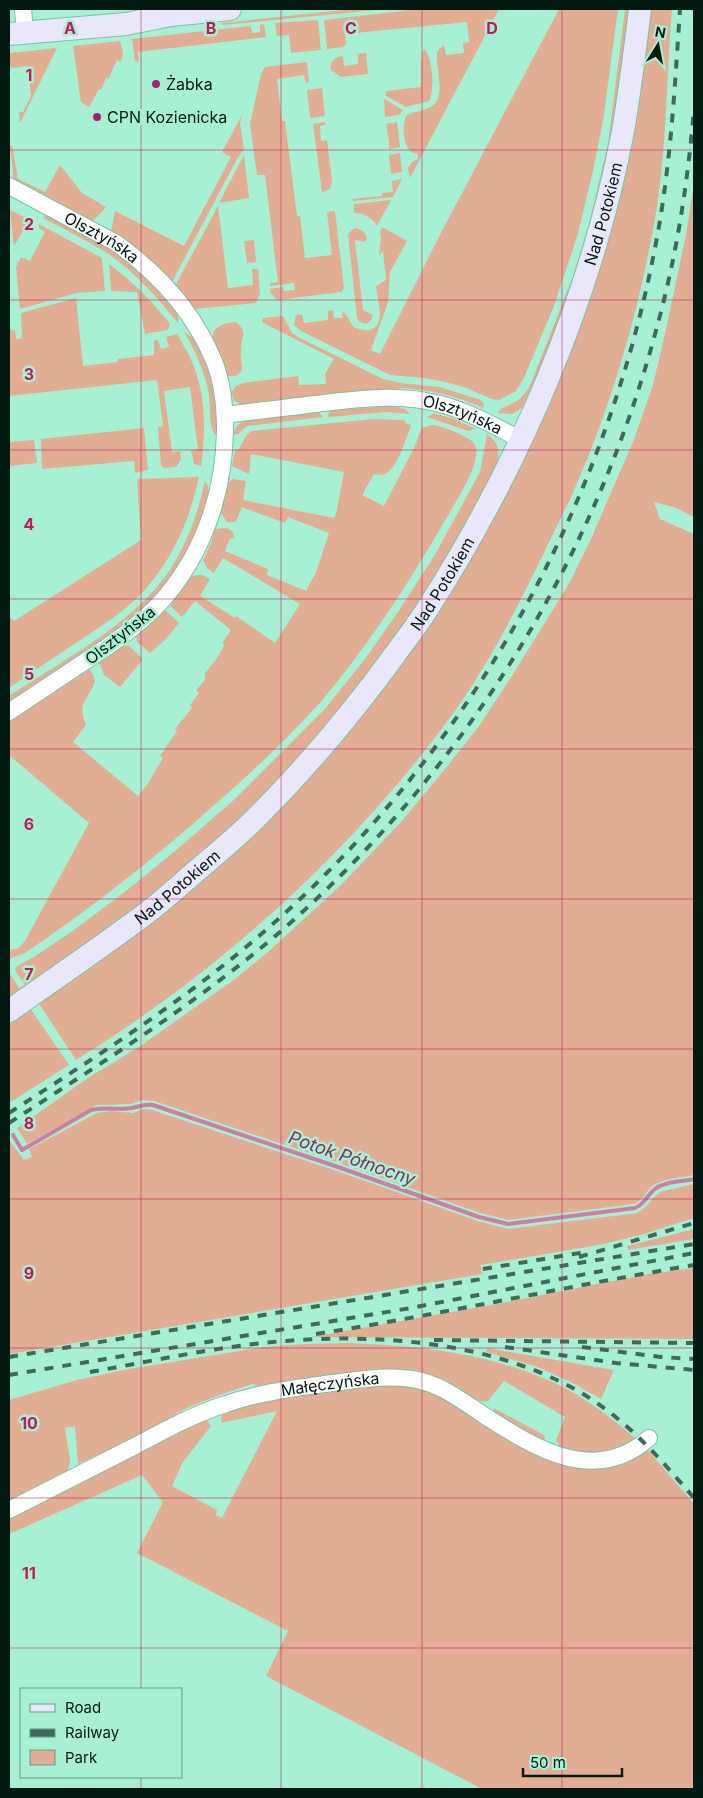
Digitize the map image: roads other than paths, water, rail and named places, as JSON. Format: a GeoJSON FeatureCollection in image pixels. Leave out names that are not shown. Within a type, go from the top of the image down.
{"type":"FeatureCollection","features":[{"type":"Feature","properties":{"kind":"main road"},"geometry":{"type":"LineString","coordinates":[[18,24],[115,13],[171,15],[230,9]]}},
{"type":"Feature","properties":{"kind":"main road","name":"Nad Potokiem"},"geometry":{"type":"LineString","coordinates":[[9,1011],[147,913],[229,844],[301,770],[370,687],[427,611],[502,479],[540,399],[563,341],[606,204],[623,131],[640,9]]}},
{"type":"Feature","properties":{"kind":"street","name":"Olsztyńska"},"geometry":{"type":"LineString","coordinates":[[9,186],[116,243],[132,254],[161,281],[193,322],[214,360],[223,396],[225,415],[222,472],[217,497],[201,542],[180,577],[160,603],[143,620],[106,648],[9,712]]}},
{"type":"Feature","properties":{"kind":"street","name":"Olsztyńska"},"geometry":{"type":"LineString","coordinates":[[225,415],[354,400],[413,399],[438,403],[461,410],[520,439]]}},
{"type":"Feature","properties":{"kind":"street","name":"Małęczyńska"},"geometry":{"type":"LineString","coordinates":[[9,1510],[172,1427],[224,1404],[255,1395],[372,1378],[392,1377],[427,1382],[458,1398],[530,1443],[580,1460],[609,1461],[631,1451],[649,1438]]}},
{"type":"Feature","properties":{"kind":"waterway","name":"Potok Północny"},"geometry":{"type":"LineString","coordinates":[[13,1135],[22,1150],[91,1110],[127,1109],[153,1105],[479,1217],[508,1224],[635,1208],[659,1186],[694,1179]]}},
{"type":"Feature","properties":{"kind":"railway"},"geometry":{"type":"LineString","coordinates":[[9,1113],[137,1029],[199,984],[259,936],[334,865],[403,788],[465,706],[519,618],[566,527],[605,431],[635,333],[658,232],[666,177],[680,9]]}},
{"type":"Feature","properties":{"kind":"railway"},"geometry":{"type":"LineString","coordinates":[[9,1123],[141,1037],[236,968],[267,943],[336,880],[399,813],[458,740],[510,663],[557,583],[597,499],[631,412],[658,323],[671,270],[689,163],[694,108]]}},
{"type":"Feature","properties":{"kind":"railway"},"geometry":{"type":"LineString","coordinates":[[579,1257],[694,1223]]}},
{"type":"Feature","properties":{"kind":"railway"},"geometry":{"type":"LineString","coordinates":[[9,1357],[694,1244]]}},
{"type":"Feature","properties":{"kind":"railway"},"geometry":{"type":"LineString","coordinates":[[483,1269],[586,1252]]}},
{"type":"Feature","properties":{"kind":"railway"},"geometry":{"type":"LineString","coordinates":[[9,1375],[411,1308],[694,1253]]}},
{"type":"Feature","properties":{"kind":"railway"},"geometry":{"type":"LineString","coordinates":[[316,1334],[694,1265]]}},
{"type":"Feature","properties":{"kind":"railway"},"geometry":{"type":"LineString","coordinates":[[90,1372],[235,1346],[323,1339],[404,1341],[445,1346],[485,1354],[523,1366],[560,1381],[594,1401],[635,1434],[694,1498]]}},
{"type":"Feature","properties":{"kind":"railway"},"geometry":{"type":"LineString","coordinates":[[434,1340],[694,1343]]}},
{"type":"Feature","properties":{"kind":"railway"},"geometry":{"type":"LineString","coordinates":[[505,1347],[616,1363],[694,1370]]}},
{"type":"Feature","properties":{"kind":"railway"},"geometry":{"type":"LineString","coordinates":[[582,1347],[661,1357],[694,1359]]}},
{"type":"Feature","properties":{"kind":"place","name":"Żabka"},"geometry":{"type":"Point","coordinates":[156,84]}},
{"type":"Feature","properties":{"kind":"place","name":"CPN Kozienicka"},"geometry":{"type":"Point","coordinates":[97,117]}}]}
